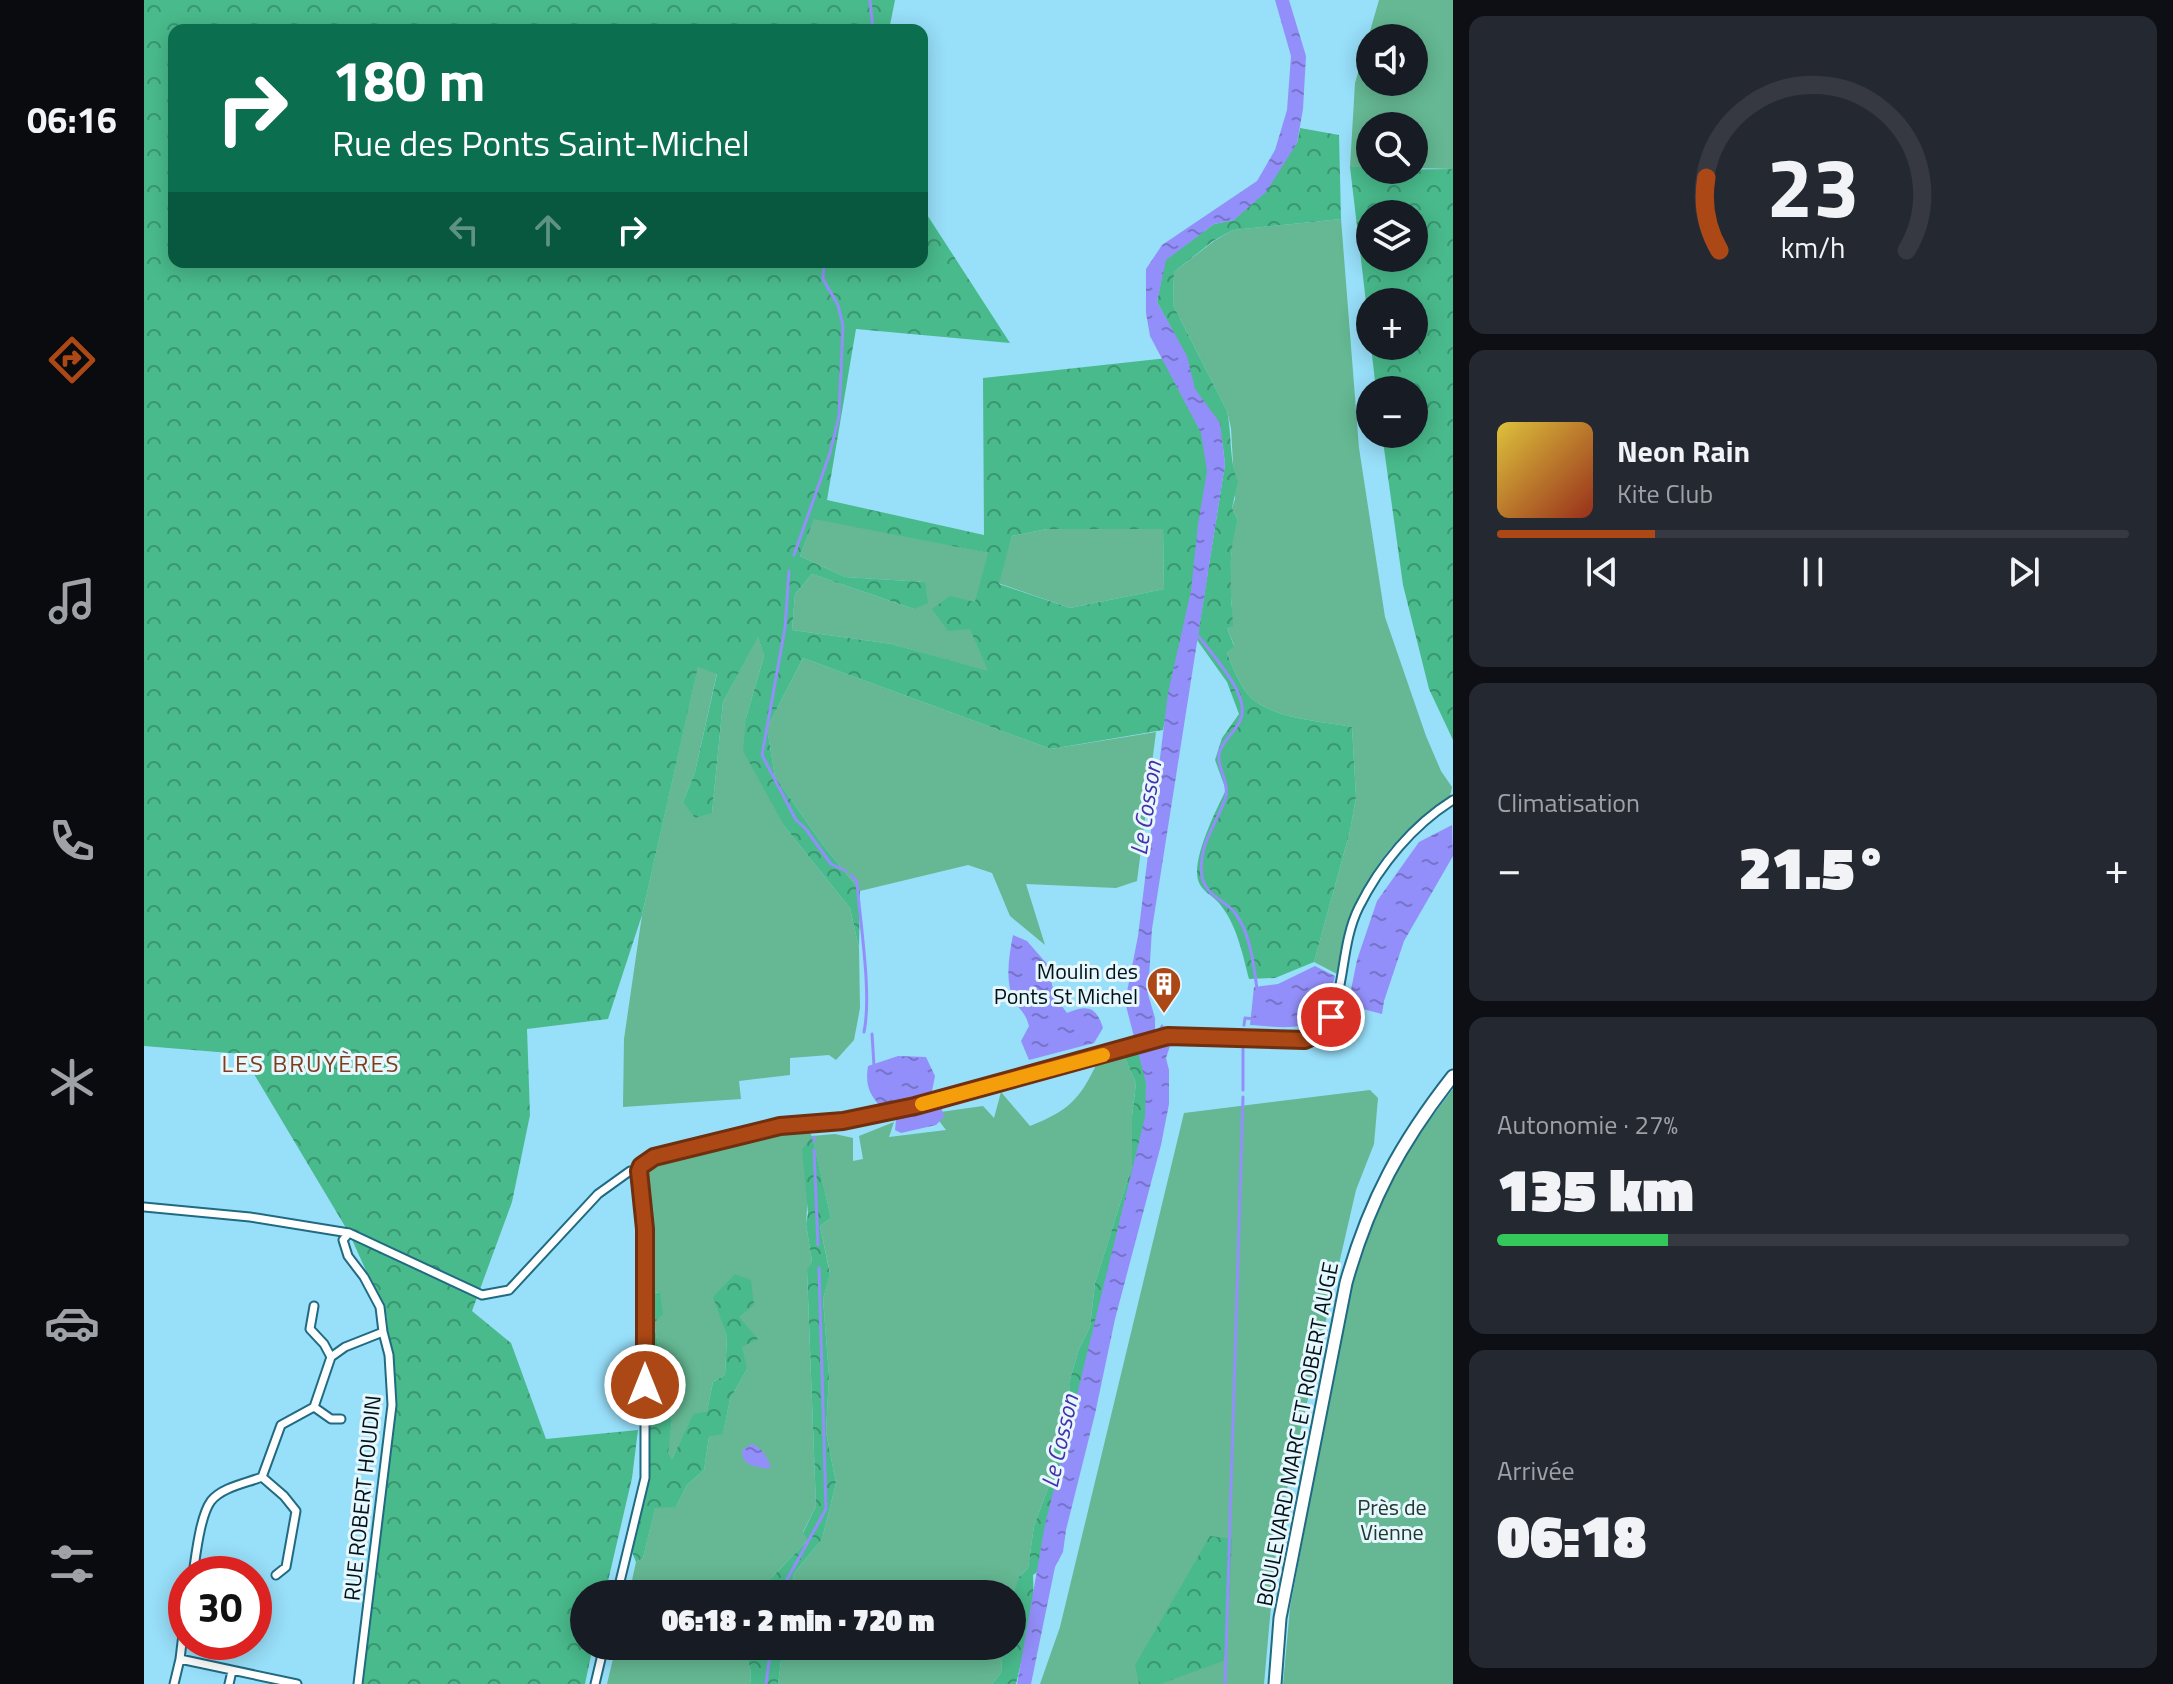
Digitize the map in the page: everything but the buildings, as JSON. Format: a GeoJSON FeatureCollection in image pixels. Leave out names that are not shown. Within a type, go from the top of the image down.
{"type":"FeatureCollection","features":[{"type":"Feature","properties":{"kind":"main road","name":"BOULEVARD MARC ET ROBERT AUGE"},"geometry":{"type":"LineString","coordinates":[[1275,1684],[1280,1618],[1334,1335],[1358,1239],[1393,1161],[1453,1076]]}},
{"type":"Feature","properties":{"kind":"street"},"geometry":{"type":"LineString","coordinates":[[620,1580],[645,1478],[645,1229],[641,1166],[654,1157],[780,1126],[843,1121],[915,1106],[1168,1036],[1305,1040],[1316,1035],[1331,1017],[1349,935],[1358,909],[1379,872],[1403,842],[1453,800]]}},
{"type":"Feature","properties":{"kind":"street"},"geometry":{"type":"LineString","coordinates":[[145,1210],[250,1217],[349,1233],[482,1295],[509,1290],[598,1194],[630,1171],[639,1171]]}},
{"type":"Feature","properties":{"kind":"street","name":"RUE ROBERT HOUDIN"},"geometry":{"type":"LineString","coordinates":[[349,1233],[343,1240],[348,1256],[380,1307],[389,1355],[392,1405],[357,1682]]}},
{"type":"Feature","properties":{"kind":"street"},"geometry":{"type":"LineString","coordinates":[[314,1306],[310,1329],[331,1357]]}},
{"type":"Feature","properties":{"kind":"street"},"geometry":{"type":"LineString","coordinates":[[262,1477],[281,1425],[314,1407],[331,1357],[345,1347],[383,1332]]}},
{"type":"Feature","properties":{"kind":"street"},"geometry":{"type":"LineString","coordinates":[[314,1407],[331,1419],[341,1419]]}},
{"type":"Feature","properties":{"kind":"street"},"geometry":{"type":"LineString","coordinates":[[197,1556],[211,1500],[226,1490],[262,1477]]}},
{"type":"Feature","properties":{"kind":"street"},"geometry":{"type":"LineString","coordinates":[[262,1477],[296,1511],[286,1567],[276,1575]]}},
{"type":"Feature","properties":{"kind":"street"},"geometry":{"type":"LineString","coordinates":[[174,1684],[180,1660]]}},
{"type":"Feature","properties":{"kind":"street"},"geometry":{"type":"LineString","coordinates":[[184,1660],[297,1684]]}},
{"type":"Feature","properties":{"kind":"street"},"geometry":{"type":"LineString","coordinates":[[595,1684],[601,1660]]}},
{"type":"Feature","properties":{"kind":"street"},"geometry":{"type":"LineString","coordinates":[[229,1684],[232,1671]]}},
{"type":"Feature","properties":{"kind":"green space"},"geometry":{"type":"Polygon","coordinates":[[[144,0],[895,0],[890,24],[168,24],[168,268],[928,268],[928,216],[1010,343],[856,329],[827,500],[984,535],[983,378],[1186,356],[1157,302],[1165,260],[1214,224],[1234,220],[1297,143],[1300,128],[1339,135],[1341,219],[1233,230],[1213,241],[1174,272],[1173,305],[1229,420],[1233,466],[1238,481],[1232,508],[1238,520],[1231,559],[1233,626],[1227,628],[1234,646],[1227,653],[1232,666],[1246,692],[1265,707],[1302,719],[1352,727],[1356,797],[1350,831],[1314,962],[1275,978],[1249,979],[1230,920],[1198,880],[1198,859],[1226,790],[1215,760],[1222,738],[1239,714],[1227,682],[1197,640],[1225,464],[1222,440],[1163,730],[1051,749],[803,658],[767,728],[775,777],[860,891],[859,948],[850,908],[785,827],[743,751],[746,718],[764,656],[758,637],[723,702],[712,813],[695,818],[683,802],[695,772],[717,674],[698,667],[642,915],[608,1019],[527,1029],[530,1115],[512,1202],[472,1311],[511,1343],[546,1439],[638,1430],[632,1478],[608,1580],[570,1580],[570,1660],[590,1660],[585,1684],[354,1684],[392,1431],[387,1317],[349,1233],[242,1054],[144,1046],[144,0]],[[814,519],[800,556],[845,577],[925,582],[928,603],[914,609],[812,574],[795,594],[792,630],[892,644],[988,671],[970,629],[948,631],[932,609],[950,596],[975,602],[988,553],[814,519]],[[1047,529],[1012,536],[999,584],[1070,608],[1164,589],[1163,529],[1047,529]]]}},
{"type":"Feature","properties":{"kind":"green space"},"geometry":{"type":"Polygon","coordinates":[[[1379,0],[1453,0],[1453,169],[1428,168],[1428,112],[1356,112],[1356,167],[1350,167],[1356,80],[1356,96],[1428,96],[1428,24],[1372,24],[1379,0]]]}},
{"type":"Feature","properties":{"kind":"green space"},"geometry":{"type":"Polygon","coordinates":[[[1350,167],[1356,167],[1356,184],[1428,184],[1428,169],[1453,169],[1453,740],[1429,689],[1403,585],[1384,448],[1428,448],[1428,376],[1374,376],[1373,360],[1428,360],[1428,288],[1364,288],[1362,272],[1428,272],[1428,200],[1356,200],[1356,218],[1350,167]]]}},
{"type":"Feature","properties":{"kind":"green space"},"geometry":{"type":"Polygon","coordinates":[[[1341,219],[1356,410],[1356,448],[1359,448],[1385,617],[1426,736],[1441,771],[1452,787],[1450,796],[1390,849],[1371,877],[1356,908],[1337,974],[1314,962],[1350,831],[1356,797],[1352,727],[1302,719],[1265,707],[1246,692],[1232,666],[1227,653],[1234,645],[1227,628],[1232,605],[1229,581],[1233,535],[1238,520],[1232,508],[1235,499],[1231,428],[1227,411],[1173,305],[1174,272],[1233,230],[1341,219]]]}},
{"type":"Feature","properties":{"kind":"green space"},"geometry":{"type":"Polygon","coordinates":[[[814,518],[989,553],[970,628],[989,672],[892,644],[792,630],[795,594],[812,574],[914,609],[925,582],[845,577],[800,556],[814,518]]]}},
{"type":"Feature","properties":{"kind":"green space"},"geometry":{"type":"Polygon","coordinates":[[[1047,529],[1163,529],[1164,589],[1070,608],[998,583],[1012,536],[1047,529]]]}},
{"type":"Feature","properties":{"kind":"green space"},"geometry":{"type":"Polygon","coordinates":[[[758,636],[764,656],[746,718],[785,827],[850,908],[859,948],[860,1008],[854,1040],[836,1060],[829,1055],[790,1058],[790,1075],[739,1081],[741,1099],[623,1107],[624,1039],[642,915],[698,666],[717,673],[695,772],[683,802],[712,813],[723,702],[758,636]]]}},
{"type":"Feature","properties":{"kind":"green space"},"geometry":{"type":"Polygon","coordinates":[[[803,658],[1051,749],[1156,732],[1137,881],[1116,888],[1026,884],[1045,945],[1010,916],[992,873],[968,865],[860,891],[775,777],[767,728],[803,658]]]}},
{"type":"Feature","properties":{"kind":"green space"},"geometry":{"type":"Polygon","coordinates":[[[1139,1048],[1153,1080],[1151,1109],[1040,1570],[1033,1575],[1034,1608],[1026,1642],[1026,1580],[1018,1580],[1028,1568],[1034,1526],[1050,1483],[1055,1446],[1070,1398],[1069,1383],[1079,1349],[1090,1327],[1095,1283],[1132,1166],[1132,1116],[1136,1083],[1123,1054],[1139,1048]]]}},
{"type":"Feature","properties":{"kind":"green space"},"geometry":{"type":"Polygon","coordinates":[[[1123,1054],[1136,1083],[1132,1116],[1132,1166],[1095,1283],[1090,1327],[1079,1349],[1069,1383],[1070,1398],[1055,1446],[1050,1483],[1034,1526],[1028,1568],[1019,1580],[793,1580],[794,1573],[822,1539],[836,1483],[826,1432],[829,1375],[823,1299],[830,1273],[820,1226],[831,1218],[812,1137],[806,1224],[812,1261],[807,1271],[816,1506],[803,1532],[809,1539],[769,1580],[632,1580],[636,1562],[643,1558],[655,1507],[676,1507],[687,1485],[704,1470],[709,1437],[723,1433],[730,1399],[747,1369],[714,1297],[727,1337],[725,1375],[713,1382],[707,1411],[693,1415],[672,1459],[667,1453],[672,1421],[654,1323],[659,1292],[649,1294],[648,1184],[644,1176],[650,1166],[765,1134],[807,1129],[812,1136],[835,1134],[853,1138],[853,1161],[863,1159],[859,1136],[894,1122],[889,1137],[946,1130],[933,1113],[983,1106],[994,1118],[1001,1092],[1030,1126],[1072,1102],[1098,1061],[1123,1054]]]}},
{"type":"Feature","properties":{"kind":"green space","name":"Près de Vienne"},"geometry":{"type":"Polygon","coordinates":[[[1453,1089],[1453,1684],[1283,1684],[1290,1608],[1348,1295],[1378,1205],[1412,1145],[1453,1089]]]}},
{"type":"Feature","properties":{"kind":"green space"},"geometry":{"type":"Polygon","coordinates":[[[1370,1090],[1378,1098],[1374,1144],[1356,1190],[1278,1529],[1264,1684],[1040,1684],[1060,1627],[1184,1113],[1370,1090]]]}},
{"type":"Feature","properties":{"kind":"green space"},"geometry":{"type":"Polygon","coordinates":[[[812,1136],[831,1218],[820,1226],[830,1274],[823,1299],[829,1375],[826,1432],[836,1483],[822,1539],[794,1573],[793,1580],[769,1580],[808,1540],[803,1533],[816,1506],[807,1270],[812,1261],[806,1224],[808,1213],[802,1149],[812,1136]]]}},
{"type":"Feature","properties":{"kind":"green space"},"geometry":{"type":"Polygon","coordinates":[[[735,1274],[751,1280],[754,1305],[739,1317],[758,1339],[742,1347],[747,1369],[730,1399],[723,1434],[709,1437],[704,1470],[687,1485],[676,1507],[655,1508],[643,1558],[636,1562],[632,1552],[649,1471],[649,1294],[660,1292],[663,1314],[654,1323],[672,1421],[668,1453],[672,1459],[693,1414],[707,1411],[713,1382],[725,1375],[727,1337],[713,1297],[735,1274]]]}},
{"type":"Feature","properties":{"kind":"green space"},"geometry":{"type":"Polygon","coordinates":[[[1210,1536],[1232,1539],[1226,1660],[1160,1684],[1139,1684],[1135,1665],[1210,1536]]]}},
{"type":"Feature","properties":{"kind":"green space"},"geometry":{"type":"Polygon","coordinates":[[[613,1660],[747,1660],[751,1673],[750,1684],[607,1684],[613,1660]]]}},
{"type":"Feature","properties":{"kind":"green space"},"geometry":{"type":"Polygon","coordinates":[[[781,1660],[1002,1660],[1001,1673],[992,1684],[778,1684],[781,1660]]]}},
{"type":"Feature","properties":{"kind":"green space"},"geometry":{"type":"Polygon","coordinates":[[[781,1660],[778,1684],[750,1684],[748,1662],[781,1660]]]}},
{"type":"Feature","properties":{"kind":"green space"},"geometry":{"type":"Polygon","coordinates":[[[1002,1660],[1022,1660],[1016,1684],[992,1684],[1001,1673],[1002,1660]]]}},
{"type":"Feature","properties":{"kind":"water"},"geometry":{"type":"Polygon","coordinates":[[[1275,0],[1289,0],[1306,56],[1303,109],[1297,143],[1266,192],[1234,220],[1214,224],[1166,260],[1157,302],[1187,356],[1195,389],[1220,423],[1225,464],[1152,929],[1148,994],[1155,1018],[1155,1036],[1160,1042],[1157,1031],[1162,1024],[1170,1046],[1166,1058],[1169,1104],[1115,1319],[1063,1552],[1055,1567],[1031,1684],[1017,1684],[1021,1660],[1026,1660],[1026,1633],[1045,1525],[1145,1117],[1146,1083],[1125,1002],[1138,936],[1168,693],[1191,591],[1207,471],[1201,433],[1150,336],[1146,313],[1146,269],[1162,245],[1257,181],[1275,150],[1287,110],[1291,56],[1275,0]]]}},
{"type":"Feature","properties":{"kind":"water"},"geometry":{"type":"Polygon","coordinates":[[[1452,825],[1453,856],[1404,941],[1382,1014],[1359,1008],[1351,990],[1357,960],[1377,901],[1419,842],[1452,825]]]}},
{"type":"Feature","properties":{"kind":"water"},"geometry":{"type":"Polygon","coordinates":[[[1013,935],[1027,941],[1047,964],[1055,997],[1067,1013],[1085,1008],[1097,1015],[1103,1028],[1094,1043],[1029,1060],[1021,1041],[1029,1026],[1013,999],[1009,983],[1013,935]]]}},
{"type":"Feature","properties":{"kind":"water"},"geometry":{"type":"Polygon","coordinates":[[[1315,966],[1335,976],[1328,1003],[1320,1016],[1312,1022],[1292,1027],[1250,1025],[1254,987],[1278,984],[1315,966]]]}},
{"type":"Feature","properties":{"kind":"water"},"geometry":{"type":"Polygon","coordinates":[[[898,1056],[926,1057],[935,1076],[931,1096],[881,1107],[869,1088],[868,1066],[898,1056]]]}},
{"type":"Feature","properties":{"kind":"water"},"geometry":{"type":"Polygon","coordinates":[[[941,1106],[944,1117],[936,1125],[901,1133],[895,1130],[896,1120],[902,1116],[941,1106]]]}},
{"type":"Feature","properties":{"kind":"water"},"geometry":{"type":"Polygon","coordinates":[[[751,1444],[764,1453],[771,1466],[768,1469],[750,1465],[744,1460],[742,1450],[751,1444]]]}},
{"type":"Feature","properties":{"kind":"waterway"},"geometry":{"type":"LineString","coordinates":[[870,0],[872,24]]}},
{"type":"Feature","properties":{"kind":"waterway"},"geometry":{"type":"LineString","coordinates":[[794,555],[830,453],[839,416],[843,326],[838,305],[823,279],[824,268]]}},
{"type":"Feature","properties":{"kind":"waterway"},"geometry":{"type":"LineString","coordinates":[[789,571],[785,628],[762,755],[796,820],[831,864],[846,871]]}},
{"type":"Feature","properties":{"kind":"waterway"},"geometry":{"type":"LineString","coordinates":[[1197,634],[1235,686],[1242,708],[1239,723],[1219,754],[1226,796],[1205,844],[1202,877],[1207,889],[1231,908],[1240,921],[1250,950],[1257,989]]}},
{"type":"Feature","properties":{"kind":"waterway"},"geometry":{"type":"LineString","coordinates":[[851,875],[857,882],[865,958],[867,998],[864,1032]]}},
{"type":"Feature","properties":{"kind":"waterway"},"geometry":{"type":"LineString","coordinates":[[1244,1025],[1245,1018],[1254,1019]]}},
{"type":"Feature","properties":{"kind":"waterway"},"geometry":{"type":"LineString","coordinates":[[872,1034],[874,1066]]}},
{"type":"Feature","properties":{"kind":"waterway"},"geometry":{"type":"LineString","coordinates":[[1243,1044],[1243,1090]]}},
{"type":"Feature","properties":{"kind":"waterway"},"geometry":{"type":"LineString","coordinates":[[1225,1684],[1243,1097]]}},
{"type":"Feature","properties":{"kind":"waterway"},"geometry":{"type":"LineString","coordinates":[[814,1150],[818,1245]]}},
{"type":"Feature","properties":{"kind":"waterway"},"geometry":{"type":"LineString","coordinates":[[787,1580],[826,1509],[819,1268]]}},
{"type":"Feature","properties":{"kind":"waterway"},"geometry":{"type":"LineString","coordinates":[[766,1684],[769,1660]]}},
{"type":"Feature","properties":{"kind":"slow traffic"},"geometry":{"type":"LineString","coordinates":[[922,1104],[1103,1055]]}},
{"type":"Feature","properties":{"kind":"place","name":"Moulin des Ponts St Michel"},"geometry":{"type":"Point","coordinates":[1164,1015]}},
{"type":"Feature","properties":{"kind":"district","name":"LES BRUYÈRES"},"geometry":{"type":"Point","coordinates":[311,1063]}},
{"type":"Feature","properties":{"kind":"route"},"geometry":{"type":"LineString","coordinates":[[645,1385],[645,1229],[639,1171],[654,1157],[780,1126],[843,1121],[915,1106],[1168,1036],[1305,1040],[1316,1035],[1331,1017]]}},
{"type":"Feature","properties":{"kind":"water label","name":"Le Cosson"},"geometry":{"type":"Point","coordinates":[1145,808]}},
{"type":"Feature","properties":{"kind":"water label","name":"Le Cosson"},"geometry":{"type":"Point","coordinates":[1059,1441]}}]}
